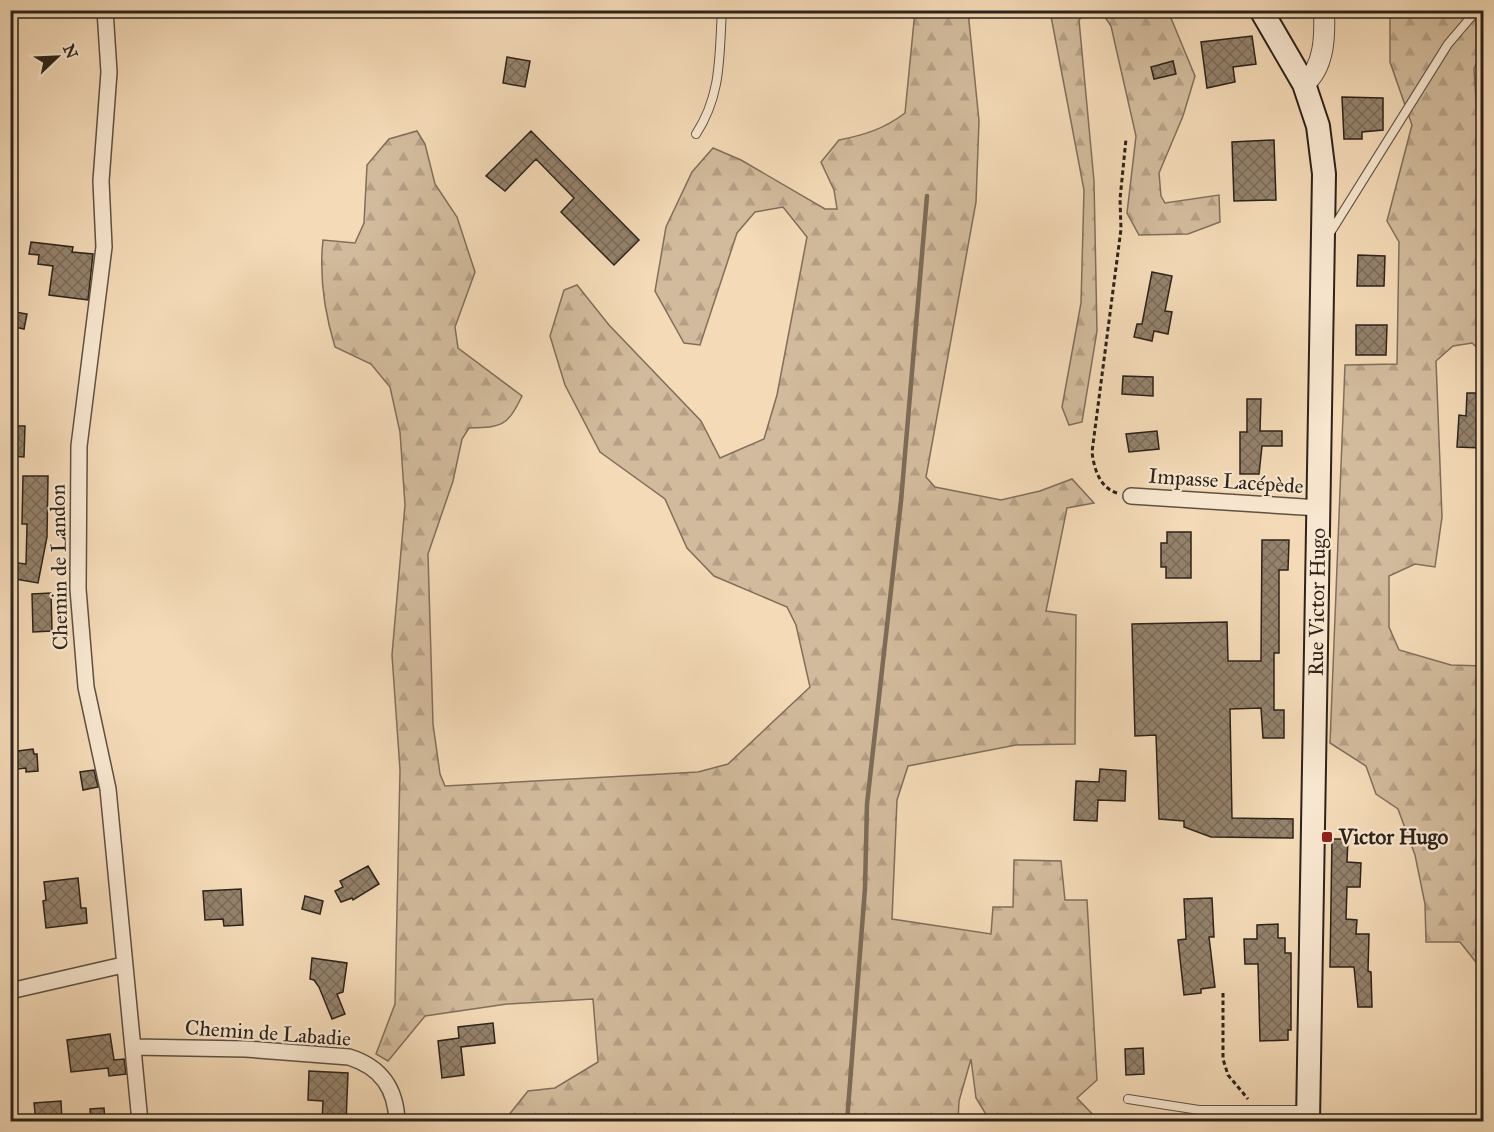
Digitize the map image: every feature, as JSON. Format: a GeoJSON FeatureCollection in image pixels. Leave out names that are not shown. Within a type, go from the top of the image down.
{"type":"FeatureCollection","features":[{"type":"Feature","properties":{"kind":"main road","name":"Rue Victor Hugo"},"geometry":{"type":"LineString","coordinates":[[1261,10],[1304,84],[1318,126],[1324,174],[1308,1116]]}},
{"type":"Feature","properties":{"kind":"street","name":"Chemin de Landon"},"geometry":{"type":"LineString","coordinates":[[105,10],[109,72],[101,181],[104,247],[79,446],[78,589],[86,687],[108,789],[123,965],[140,1122]]}},
{"type":"Feature","properties":{"kind":"street"},"geometry":{"type":"LineString","coordinates":[[1304,84],[1319,64],[1325,30],[1324,10]]}},
{"type":"Feature","properties":{"kind":"street","name":"Impasse Lacépède"},"geometry":{"type":"LineString","coordinates":[[1131,496],[1319,508]]}},
{"type":"Feature","properties":{"kind":"street"},"geometry":{"type":"LineString","coordinates":[[10,991],[123,965]]}},
{"type":"Feature","properties":{"kind":"street","name":"Chemin de Labadie"},"geometry":{"type":"LineString","coordinates":[[133,1047],[246,1049],[349,1057],[365,1062],[387,1081],[395,1100],[397,1122]]}},
{"type":"Feature","properties":{"kind":"lane"},"geometry":{"type":"LineString","coordinates":[[696,134],[708,115],[717,90],[722,10]]}},
{"type":"Feature","properties":{"kind":"lane"},"geometry":{"type":"LineString","coordinates":[[1323,245],[1448,44],[1477,10]]}},
{"type":"Feature","properties":{"kind":"lane"},"geometry":{"type":"LineString","coordinates":[[1128,1099],[1199,1110],[1256,1110],[1308,1116]]}},
{"type":"Feature","properties":{"kind":"path"},"geometry":{"type":"LineString","coordinates":[[1126,139],[1120,199],[1121,229],[1092,452],[1093,464],[1108,490],[1131,496]]}},
{"type":"Feature","properties":{"kind":"path"},"geometry":{"type":"LineString","coordinates":[[1223,993],[1222,1046],[1225,1067],[1228,1075],[1256,1110]]}},
{"type":"Feature","properties":{"kind":"green space"},"geometry":{"type":"Polygon","coordinates":[[[915,11],[968,11],[979,121],[976,202],[926,477],[935,487],[1001,500],[1040,491],[1072,479],[1094,503],[1067,508],[1046,611],[1076,615],[1075,744],[1016,745],[908,766],[897,800],[892,919],[991,934],[993,907],[1013,907],[1014,860],[1061,861],[1065,900],[1087,900],[1097,1080],[1077,1098],[1099,1121],[990,1121],[976,1098],[971,1059],[959,1101],[958,1121],[504,1121],[528,1091],[555,1088],[598,1062],[593,999],[507,1004],[425,1016],[388,1061],[376,1054],[395,1004],[400,770],[392,655],[405,505],[400,432],[390,387],[371,364],[335,347],[323,294],[323,240],[355,243],[364,223],[367,165],[389,139],[417,131],[425,144],[435,184],[457,217],[475,272],[455,327],[458,348],[522,396],[512,414],[502,423],[496,426],[469,428],[462,439],[453,481],[428,554],[433,724],[440,774],[445,786],[698,772],[728,764],[810,687],[796,625],[787,607],[714,576],[687,548],[665,499],[600,452],[565,385],[550,336],[564,290],[577,285],[609,325],[701,421],[720,458],[764,439],[777,395],[807,237],[783,207],[755,212],[737,233],[700,345],[684,343],[655,291],[666,227],[692,172],[713,148],[741,160],[825,209],[837,209],[834,190],[821,162],[839,140],[874,131],[905,113],[915,11]]]}},
{"type":"Feature","properties":{"kind":"green space"},"geometry":{"type":"Polygon","coordinates":[[[1050,11],[1088,11],[1079,20],[1094,181],[1097,331],[1082,422],[1069,425],[1062,407],[1081,303],[1084,190],[1050,11]]]}},
{"type":"Feature","properties":{"kind":"green space"},"geometry":{"type":"Polygon","coordinates":[[[1101,11],[1168,11],[1195,76],[1183,116],[1159,173],[1161,196],[1165,203],[1219,195],[1220,222],[1188,234],[1139,235],[1127,213],[1136,136],[1111,26],[1101,11]]]}},
{"type":"Feature","properties":{"kind":"green space"},"geometry":{"type":"Polygon","coordinates":[[[1390,11],[1483,11],[1483,46],[1474,69],[1480,158],[1484,169],[1483,353],[1472,343],[1453,346],[1436,361],[1442,517],[1435,567],[1415,564],[1389,576],[1389,627],[1399,650],[1451,665],[1483,666],[1483,971],[1460,942],[1426,942],[1425,904],[1415,855],[1398,809],[1376,794],[1366,766],[1330,743],[1345,365],[1397,364],[1399,242],[1387,221],[1412,125],[1390,62],[1390,11]]]}},
{"type":"Feature","properties":{"kind":"building"},"geometry":{"type":"Polygon","coordinates":[[[1252,36],[1256,64],[1233,67],[1235,82],[1207,88],[1201,42],[1252,36]]]}},
{"type":"Feature","properties":{"kind":"building"},"geometry":{"type":"Polygon","coordinates":[[[507,57],[530,61],[525,87],[503,83],[507,57]]]}},
{"type":"Feature","properties":{"kind":"building"},"geometry":{"type":"Polygon","coordinates":[[[1173,61],[1176,74],[1154,79],[1151,67],[1173,61]]]}},
{"type":"Feature","properties":{"kind":"building"},"geometry":{"type":"Polygon","coordinates":[[[1342,97],[1383,98],[1383,130],[1362,132],[1362,139],[1344,139],[1342,97]]]}},
{"type":"Feature","properties":{"kind":"building"},"geometry":{"type":"Polygon","coordinates":[[[531,131],[639,240],[614,265],[561,212],[574,198],[536,159],[505,191],[486,176],[531,131]]]}},
{"type":"Feature","properties":{"kind":"building"},"geometry":{"type":"Polygon","coordinates":[[[1274,140],[1276,200],[1234,201],[1232,142],[1274,140]]]}},
{"type":"Feature","properties":{"kind":"building"},"geometry":{"type":"Polygon","coordinates":[[[31,242],[73,247],[72,252],[93,254],[88,300],[49,295],[53,266],[38,264],[39,255],[29,254],[31,242]]]}},
{"type":"Feature","properties":{"kind":"building"},"geometry":{"type":"Polygon","coordinates":[[[1358,255],[1385,256],[1384,286],[1357,286],[1358,255]]]}},
{"type":"Feature","properties":{"kind":"building"},"geometry":{"type":"Polygon","coordinates":[[[1152,272],[1172,276],[1165,311],[1172,312],[1168,334],[1154,331],[1152,341],[1134,337],[1137,324],[1142,324],[1152,272]]]}},
{"type":"Feature","properties":{"kind":"building"},"geometry":{"type":"Polygon","coordinates":[[[10,311],[27,314],[24,329],[10,326],[10,311]]]}},
{"type":"Feature","properties":{"kind":"building"},"geometry":{"type":"Polygon","coordinates":[[[1356,325],[1387,325],[1386,355],[1356,355],[1356,325]]]}},
{"type":"Feature","properties":{"kind":"building"},"geometry":{"type":"Polygon","coordinates":[[[1123,376],[1153,377],[1153,396],[1122,394],[1123,376]]]}},
{"type":"Feature","properties":{"kind":"building"},"geometry":{"type":"Polygon","coordinates":[[[1467,393],[1484,393],[1482,448],[1457,447],[1459,415],[1466,416],[1467,393]]]}},
{"type":"Feature","properties":{"kind":"building"},"geometry":{"type":"Polygon","coordinates":[[[1247,399],[1261,399],[1260,431],[1282,431],[1282,446],[1262,446],[1259,474],[1240,474],[1240,432],[1247,432],[1247,399]]]}},
{"type":"Feature","properties":{"kind":"building"},"geometry":{"type":"Polygon","coordinates":[[[10,426],[25,426],[24,457],[10,456],[10,426]]]}},
{"type":"Feature","properties":{"kind":"building"},"geometry":{"type":"Polygon","coordinates":[[[1157,431],[1159,449],[1129,452],[1126,434],[1157,431]]]}},
{"type":"Feature","properties":{"kind":"building"},"geometry":{"type":"Polygon","coordinates":[[[23,476],[48,476],[47,537],[38,583],[10,578],[10,562],[26,564],[27,524],[22,524],[23,476]]]}},
{"type":"Feature","properties":{"kind":"building"},"geometry":{"type":"Polygon","coordinates":[[[1167,532],[1191,532],[1191,578],[1166,578],[1166,567],[1161,567],[1161,543],[1167,543],[1167,532]]]}},
{"type":"Feature","properties":{"kind":"building"},"geometry":{"type":"Polygon","coordinates":[[[1262,540],[1289,540],[1288,570],[1279,570],[1279,653],[1274,653],[1274,710],[1284,710],[1284,738],[1263,738],[1261,708],[1230,709],[1232,818],[1293,819],[1293,838],[1211,837],[1184,827],[1184,821],[1159,819],[1156,735],[1135,736],[1132,624],[1227,622],[1228,661],[1261,661],[1262,540]]]}},
{"type":"Feature","properties":{"kind":"building"},"geometry":{"type":"Polygon","coordinates":[[[51,593],[52,631],[33,632],[32,594],[51,593]]]}},
{"type":"Feature","properties":{"kind":"building"},"geometry":{"type":"Polygon","coordinates":[[[33,749],[34,754],[37,754],[38,771],[26,772],[26,768],[10,770],[10,752],[33,749]]]}},
{"type":"Feature","properties":{"kind":"building"},"geometry":{"type":"Polygon","coordinates":[[[1100,769],[1126,771],[1125,801],[1098,800],[1097,821],[1074,820],[1076,781],[1099,782],[1100,769]]]}},
{"type":"Feature","properties":{"kind":"building"},"geometry":{"type":"Polygon","coordinates":[[[94,770],[98,787],[83,790],[80,772],[94,770]]]}},
{"type":"Feature","properties":{"kind":"building"},"geometry":{"type":"Polygon","coordinates":[[[1332,839],[1348,839],[1347,862],[1361,863],[1360,887],[1347,887],[1346,919],[1357,920],[1356,934],[1369,934],[1368,971],[1371,972],[1372,1007],[1358,1007],[1354,967],[1330,967],[1332,839]]]}},
{"type":"Feature","properties":{"kind":"building"},"geometry":{"type":"Polygon","coordinates":[[[368,866],[379,884],[353,900],[352,898],[341,902],[335,891],[343,887],[340,881],[368,866]]]}},
{"type":"Feature","properties":{"kind":"building"},"geometry":{"type":"Polygon","coordinates":[[[78,878],[81,908],[86,908],[87,923],[46,928],[43,901],[46,900],[44,882],[78,878]]]}},
{"type":"Feature","properties":{"kind":"building"},"geometry":{"type":"Polygon","coordinates":[[[241,889],[243,925],[224,926],[223,919],[205,920],[203,891],[241,889]]]}},
{"type":"Feature","properties":{"kind":"building"},"geometry":{"type":"Polygon","coordinates":[[[305,896],[323,901],[320,914],[302,909],[305,896]]]}},
{"type":"Feature","properties":{"kind":"building"},"geometry":{"type":"Polygon","coordinates":[[[1212,898],[1214,937],[1209,937],[1215,987],[1201,989],[1201,993],[1184,995],[1178,940],[1186,939],[1184,899],[1212,898]]]}},
{"type":"Feature","properties":{"kind":"building"},"geometry":{"type":"Polygon","coordinates":[[[1278,924],[1278,938],[1285,938],[1285,953],[1291,953],[1291,1030],[1288,1030],[1288,1040],[1260,1041],[1258,964],[1245,964],[1244,939],[1257,939],[1257,925],[1278,924]]]}},
{"type":"Feature","properties":{"kind":"building"},"geometry":{"type":"Polygon","coordinates":[[[312,958],[347,963],[343,992],[337,994],[345,1014],[332,1019],[319,987],[314,980],[310,979],[312,958]]]}},
{"type":"Feature","properties":{"kind":"building"},"geometry":{"type":"Polygon","coordinates":[[[493,1023],[495,1043],[461,1047],[464,1075],[442,1078],[438,1041],[459,1038],[458,1027],[493,1023]]]}},
{"type":"Feature","properties":{"kind":"building"},"geometry":{"type":"Polygon","coordinates":[[[110,1034],[114,1060],[124,1059],[126,1074],[109,1076],[108,1068],[71,1072],[67,1040],[110,1034]]]}},
{"type":"Feature","properties":{"kind":"building"},"geometry":{"type":"Polygon","coordinates":[[[1143,1048],[1144,1074],[1126,1075],[1125,1049],[1143,1048]]]}},
{"type":"Feature","properties":{"kind":"building"},"geometry":{"type":"Polygon","coordinates":[[[309,1071],[348,1073],[346,1122],[322,1122],[323,1101],[308,1100],[309,1071]]]}},
{"type":"Feature","properties":{"kind":"building"},"geometry":{"type":"Polygon","coordinates":[[[61,1101],[62,1122],[36,1122],[34,1103],[61,1101]]]}},
{"type":"Feature","properties":{"kind":"building"},"geometry":{"type":"Polygon","coordinates":[[[104,1108],[105,1121],[91,1121],[90,1109],[104,1108]]]}},
{"type":"Feature","properties":{"kind":"waterway"},"geometry":{"type":"LineString","coordinates":[[847,1122],[865,888],[867,804],[901,501],[927,196]]}},
{"type":"Feature","properties":{"kind":"place","name":"Victor Hugo"},"geometry":{"type":"Point","coordinates":[1327,837]}}]}
